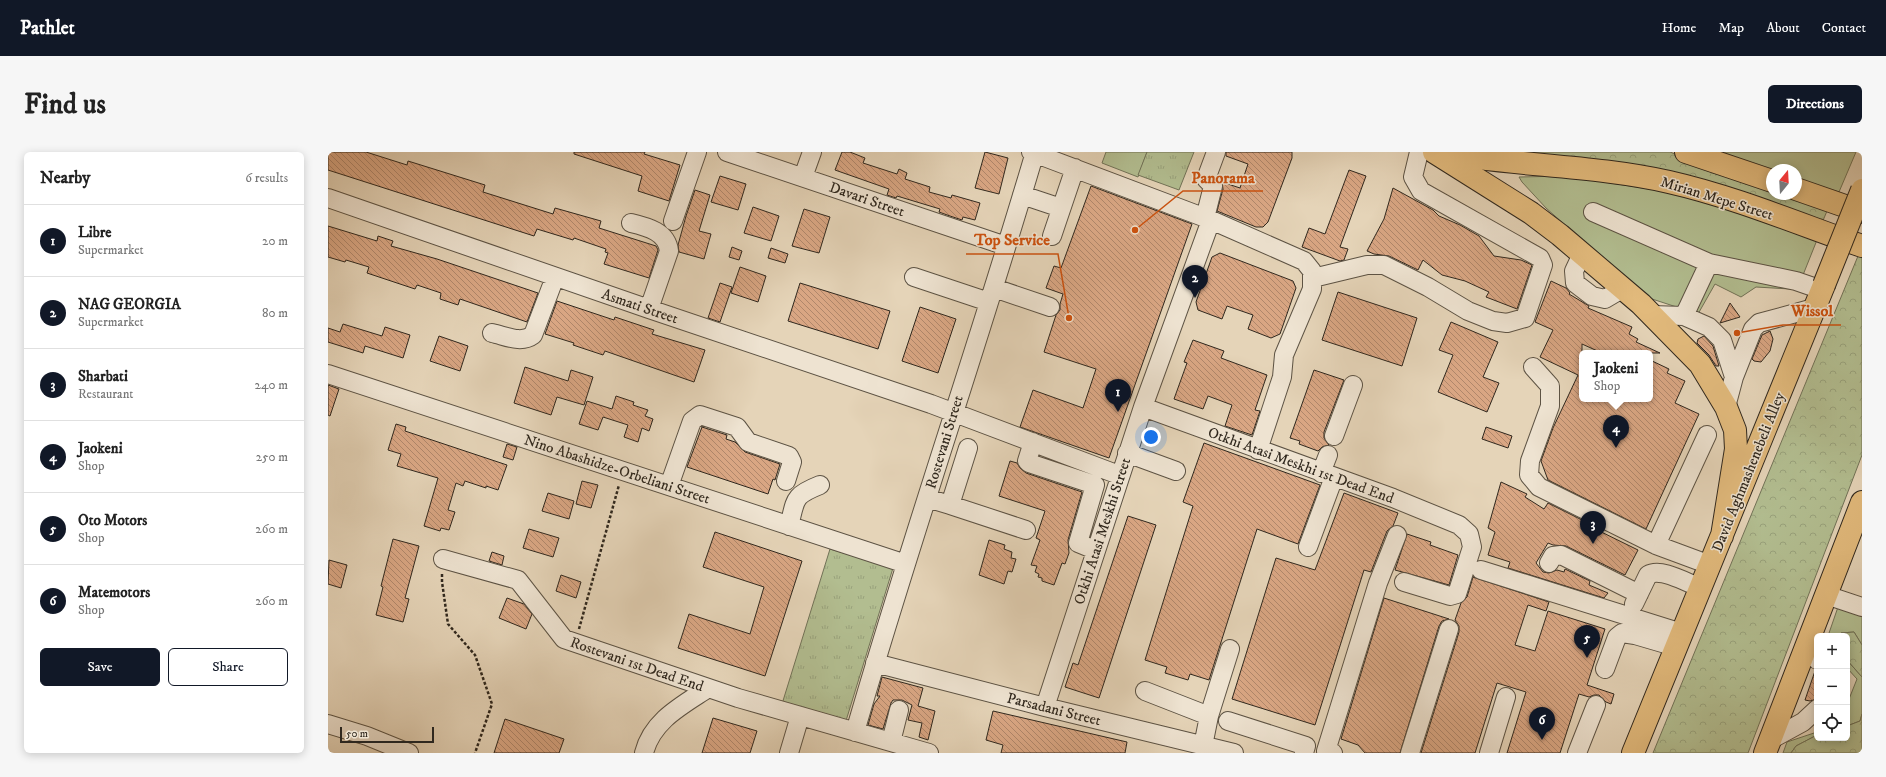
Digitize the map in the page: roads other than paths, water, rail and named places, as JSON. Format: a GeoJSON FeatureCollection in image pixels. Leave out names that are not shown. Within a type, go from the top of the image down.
{"type":"FeatureCollection","features":[{"type":"Feature","properties":{"kind":"main road"},"geometry":{"type":"LineString","coordinates":[[1434,152],[1531,213],[1582,254],[1622,289],[1651,315],[1700,364],[1726,407],[1735,430],[1736,449],[1722,536]]}},
{"type":"Feature","properties":{"kind":"main road","name":"Mirian Mepe Street"},"geometry":{"type":"LineString","coordinates":[[1438,152],[1478,160],[1582,168],[1669,182],[1714,194],[1862,246]]}},
{"type":"Feature","properties":{"kind":"main road"},"geometry":{"type":"LineString","coordinates":[[1686,152],[1766,179]]}},
{"type":"Feature","properties":{"kind":"main road","name":"David Aghmashenebeli Alley"},"geometry":{"type":"LineString","coordinates":[[1633,753],[1862,190]]}},
{"type":"Feature","properties":{"kind":"main road"},"geometry":{"type":"LineString","coordinates":[[1802,191],[1862,212]]}},
{"type":"Feature","properties":{"kind":"main road"},"geometry":{"type":"LineString","coordinates":[[1768,746],[1812,653],[1830,586],[1862,502]]}},
{"type":"Feature","properties":{"kind":"main road"},"geometry":{"type":"LineString","coordinates":[[1830,586],[1862,533]]}},
{"type":"Feature","properties":{"kind":"street"},"geometry":{"type":"LineString","coordinates":[[673,221],[697,152]]}},
{"type":"Feature","properties":{"kind":"street","name":"Davari Street"},"geometry":{"type":"LineString","coordinates":[[727,152],[1006,246]]}},
{"type":"Feature","properties":{"kind":"street"},"geometry":{"type":"LineString","coordinates":[[803,178],[812,152]]}},
{"type":"Feature","properties":{"kind":"street"},"geometry":{"type":"LineString","coordinates":[[1034,152],[1068,161],[1304,260],[1312,271],[1312,289],[1284,355],[1282,377],[1258,450]]}},
{"type":"Feature","properties":{"kind":"street","name":"Rostevani Street"},"geometry":{"type":"LineString","coordinates":[[855,732],[875,663],[991,295],[1034,152]]}},
{"type":"Feature","properties":{"kind":"street","name":"Otkhi Atasi Meskhi Street"},"geometry":{"type":"LineString","coordinates":[[1045,707],[1127,453],[1208,219],[1213,186],[1206,179],[1216,152]]}},
{"type":"Feature","properties":{"kind":"street"},"geometry":{"type":"LineString","coordinates":[[1313,278],[1367,265],[1384,265],[1428,287],[1468,311],[1493,321],[1507,323],[1525,318],[1543,265],[1540,258],[1421,191],[1413,177],[1419,152]]}},
{"type":"Feature","properties":{"kind":"street"},"geometry":{"type":"LineString","coordinates":[[1052,236],[1061,208],[1068,161]]}},
{"type":"Feature","properties":{"kind":"street"},"geometry":{"type":"LineString","coordinates":[[1022,195],[1061,208]]}},
{"type":"Feature","properties":{"kind":"street","name":"Asmati Street"},"geometry":{"type":"LineString","coordinates":[[328,198],[555,277],[953,412],[1120,475]]}},
{"type":"Feature","properties":{"kind":"street"},"geometry":{"type":"LineString","coordinates":[[1594,212],[1709,263],[1796,281],[1820,295]]}},
{"type":"Feature","properties":{"kind":"street"},"geometry":{"type":"LineString","coordinates":[[631,223],[660,234],[668,242],[669,251],[649,309]]}},
{"type":"Feature","properties":{"kind":"street"},"geometry":{"type":"LineString","coordinates":[[1684,316],[1709,263]]}},
{"type":"Feature","properties":{"kind":"street"},"geometry":{"type":"LineString","coordinates":[[492,333],[521,340],[527,339],[533,335],[555,277]]}},
{"type":"Feature","properties":{"kind":"street"},"geometry":{"type":"LineString","coordinates":[[914,277],[991,295],[1050,306]]}},
{"type":"Feature","properties":{"kind":"street"},"geometry":{"type":"LineString","coordinates":[[1726,407],[1734,377],[1753,329],[1759,323],[1820,295]]}},
{"type":"Feature","properties":{"kind":"street"},"geometry":{"type":"LineString","coordinates":[[1651,315],[1684,316],[1710,327],[1722,340],[1734,377]]}},
{"type":"Feature","properties":{"kind":"street"},"geometry":{"type":"LineString","coordinates":[[1533,367],[1550,386],[1550,406],[1530,461],[1529,475],[1539,487],[1656,545],[1710,565]]}},
{"type":"Feature","properties":{"kind":"street","name":"Nino Abashidze-Orbeliani Street"},"geometry":{"type":"LineString","coordinates":[[328,374],[906,564]]}},
{"type":"Feature","properties":{"kind":"street"},"geometry":{"type":"LineString","coordinates":[[1334,436],[1353,385]]}},
{"type":"Feature","properties":{"kind":"street","name":"Otkhi Atasi Meskhi 1st Dead End"},"geometry":{"type":"LineString","coordinates":[[1143,407],[1258,450],[1336,475],[1459,525],[1470,534],[1472,547],[1457,594],[1450,596],[1404,582]]}},
{"type":"Feature","properties":{"kind":"street"},"geometry":{"type":"LineString","coordinates":[[669,486],[692,422],[700,415],[738,427],[748,442],[789,456],[792,462],[786,481]]}},
{"type":"Feature","properties":{"kind":"street"},"geometry":{"type":"LineString","coordinates":[[1656,545],[1706,435]]}},
{"type":"Feature","properties":{"kind":"street"},"geometry":{"type":"LineString","coordinates":[[1033,442],[1027,461],[1029,463],[1095,485],[1078,543],[1095,550]]}},
{"type":"Feature","properties":{"kind":"street"},"geometry":{"type":"LineString","coordinates":[[950,505],[968,448]]}},
{"type":"Feature","properties":{"kind":"street"},"geometry":{"type":"LineString","coordinates":[[1127,453],[1176,471]]}},
{"type":"Feature","properties":{"kind":"street"},"geometry":{"type":"LineString","coordinates":[[1308,547],[1336,475],[1328,455]]}},
{"type":"Feature","properties":{"kind":"street"},"geometry":{"type":"LineString","coordinates":[[788,526],[798,496],[802,492],[820,486]]}},
{"type":"Feature","properties":{"kind":"street"},"geometry":{"type":"LineString","coordinates":[[927,498],[1026,530]]}},
{"type":"Feature","properties":{"kind":"street"},"geometry":{"type":"LineString","coordinates":[[1333,753],[1326,751],[1378,583],[1397,535]]}},
{"type":"Feature","properties":{"kind":"street"},"geometry":{"type":"LineString","coordinates":[[1549,563],[1553,556],[1561,555],[1639,594]]}},
{"type":"Feature","properties":{"kind":"street","name":"Rostevani 1st Dead End"},"geometry":{"type":"LineString","coordinates":[[443,559],[518,580],[564,639],[707,688],[929,753]]}},
{"type":"Feature","properties":{"kind":"street"},"geometry":{"type":"LineString","coordinates":[[1481,570],[1629,616],[1679,640]]}},
{"type":"Feature","properties":{"kind":"street"},"geometry":{"type":"LineString","coordinates":[[1629,616],[1648,575],[1656,572],[1665,574],[1701,588]]}},
{"type":"Feature","properties":{"kind":"street"},"geometry":{"type":"LineString","coordinates":[[1830,586],[1862,607]]}},
{"type":"Feature","properties":{"kind":"street"},"geometry":{"type":"LineString","coordinates":[[1410,753],[1449,629]]}},
{"type":"Feature","properties":{"kind":"street"},"geometry":{"type":"LineString","coordinates":[[1605,669],[1617,637],[1622,633],[1679,640]]}},
{"type":"Feature","properties":{"kind":"street"},"geometry":{"type":"LineString","coordinates":[[1203,746],[1209,716],[1230,649]]}},
{"type":"Feature","properties":{"kind":"street","name":"Parsadani Street"},"geometry":{"type":"LineString","coordinates":[[875,663],[1045,707],[1234,753]]}},
{"type":"Feature","properties":{"kind":"street"},"geometry":{"type":"LineString","coordinates":[[644,753],[646,744],[657,724],[707,688]]}},
{"type":"Feature","properties":{"kind":"street"},"geometry":{"type":"LineString","coordinates":[[1145,691],[1209,716]]}},
{"type":"Feature","properties":{"kind":"street"},"geometry":{"type":"LineString","coordinates":[[1489,753],[1506,697]]}},
{"type":"Feature","properties":{"kind":"street"},"geometry":{"type":"LineString","coordinates":[[1580,752],[1596,705]]}},
{"type":"Feature","properties":{"kind":"street"},"geometry":{"type":"LineString","coordinates":[[891,742],[899,710]]}},
{"type":"Feature","properties":{"kind":"street"},"geometry":{"type":"LineString","coordinates":[[1768,746],[1804,722],[1814,712]]}},
{"type":"Feature","properties":{"kind":"street"},"geometry":{"type":"LineString","coordinates":[[789,753],[800,716]]}},
{"type":"Feature","properties":{"kind":"street"},"geometry":{"type":"LineString","coordinates":[[1228,721],[1306,746],[1304,753]]}},
{"type":"Feature","properties":{"kind":"street"},"geometry":{"type":"LineString","coordinates":[[328,724],[367,736],[409,753]]}},
{"type":"Feature","properties":{"kind":"place","name":"Panorama"},"geometry":{"type":"Point","coordinates":[1135,230]}},
{"type":"Feature","properties":{"kind":"place","name":"NAG GEORGIA"},"geometry":{"type":"Point","coordinates":[1195,298]}},
{"type":"Feature","properties":{"kind":"place","name":"Top Service"},"geometry":{"type":"Point","coordinates":[1069,318]}},
{"type":"Feature","properties":{"kind":"place","name":"Wissol"},"geometry":{"type":"Point","coordinates":[1737,333]}},
{"type":"Feature","properties":{"kind":"place","name":"Libre"},"geometry":{"type":"Point","coordinates":[1118,412]}},
{"type":"Feature","properties":{"kind":"place","name":"Jaokeni"},"geometry":{"type":"Point","coordinates":[1616,448]}},
{"type":"Feature","properties":{"kind":"place","name":"Sharbati"},"geometry":{"type":"Point","coordinates":[1593,544]}},
{"type":"Feature","properties":{"kind":"place","name":"Oto Motors"},"geometry":{"type":"Point","coordinates":[1587,658]}},
{"type":"Feature","properties":{"kind":"place","name":"Matemotors"},"geometry":{"type":"Point","coordinates":[1542,740]}}]}
